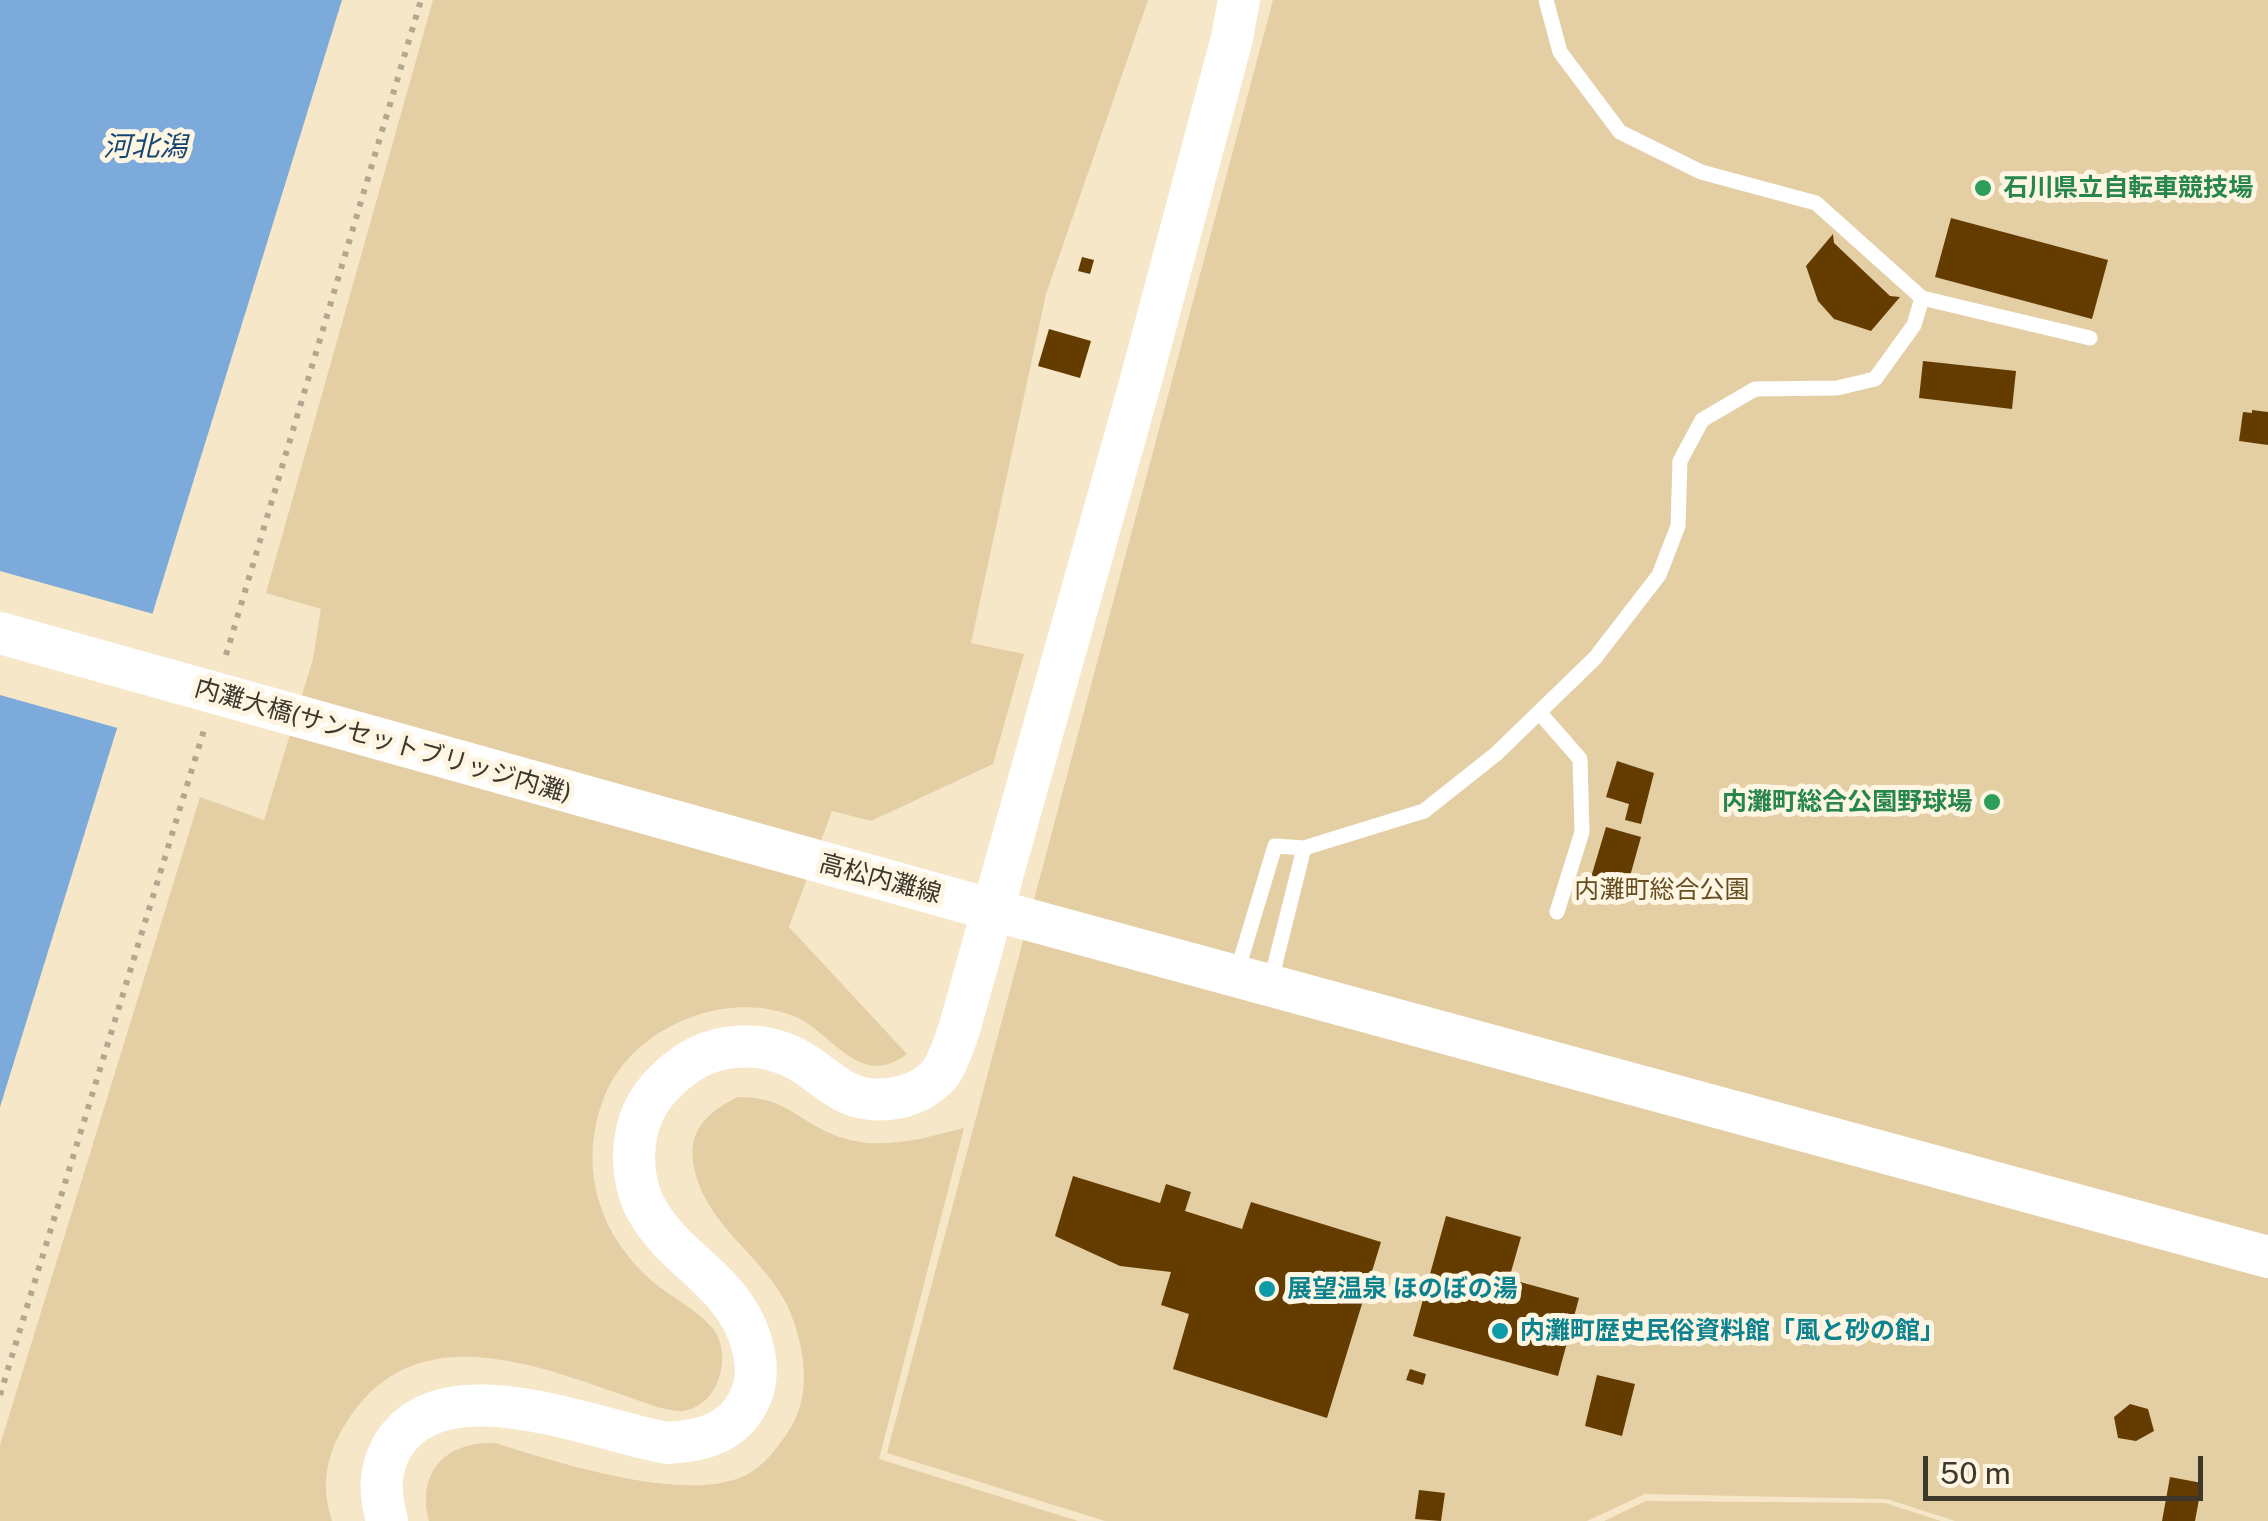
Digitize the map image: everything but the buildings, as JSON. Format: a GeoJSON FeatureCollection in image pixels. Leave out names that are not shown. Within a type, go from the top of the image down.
{"type":"FeatureCollection","features":[{"type":"Feature","properties":{"kind":"street"},"geometry":{"type":"LineString","coordinates":[[388,1521],[380,1496],[388,1454],[399,1434],[416,1420],[438,1411],[474,1405],[515,1408],[667,1442],[706,1437],[724,1430],[736,1419],[752,1394],[757,1367],[747,1327],[731,1300],[700,1266],[665,1237],[646,1210],[636,1178],[634,1152],[643,1111],[655,1092],[683,1066],[694,1058],[732,1047],[755,1046],[797,1059],[859,1098],[894,1099],[926,1086],[940,1073],[951,1053],[993,910],[1142,380],[1239,0]]}},
{"type":"Feature","properties":{"kind":"street","name":"内灘大橋(サンセットブリッジ内灘)"},"geometry":{"type":"LineString","coordinates":[[0,633],[766,848]]}},
{"type":"Feature","properties":{"kind":"street","name":"高松内灘線"},"geometry":{"type":"LineString","coordinates":[[766,848],[2268,1257]]}},
{"type":"Feature","properties":{"kind":"lane"},"geometry":{"type":"LineString","coordinates":[[1546,0],[1560,52],[1620,132],[1701,172],[1816,202],[1922,298],[2090,338]]}},
{"type":"Feature","properties":{"kind":"lane"},"geometry":{"type":"LineString","coordinates":[[1253,979],[1275,846],[1304,848],[1424,811],[1496,754],[1594,658],[1659,575],[1678,526],[1680,461],[1702,420],[1755,390],[1837,388],[1876,379],[1914,325],[1922,298]]}},
{"type":"Feature","properties":{"kind":"lane"},"geometry":{"type":"LineString","coordinates":[[1539,712],[1580,760],[1582,832],[1557,912]]}},
{"type":"Feature","properties":{"kind":"lane"},"geometry":{"type":"LineString","coordinates":[[1253,979],[1304,848]]}},
{"type":"Feature","properties":{"kind":"green space"},"geometry":{"type":"Polygon","coordinates":[[[433,0],[1148,0],[1046,294],[971,643],[1024,654],[993,764],[871,821],[832,811],[789,927],[907,1054],[887,1064],[871,1065],[847,1055],[796,1017],[769,1009],[741,1007],[686,1019],[660,1032],[637,1050],[605,1095],[593,1148],[598,1199],[607,1223],[637,1266],[716,1333],[721,1368],[713,1391],[705,1400],[683,1411],[672,1410],[540,1368],[498,1359],[457,1357],[418,1364],[383,1382],[352,1414],[328,1465],[326,1492],[332,1521],[0,1521],[0,1445],[200,797],[264,820],[313,659],[321,609],[266,593],[433,0]]]}},
{"type":"Feature","properties":{"kind":"green space","name":"内灘町総合公園"},"geometry":{"type":"Polygon","coordinates":[[[1273,0],[2268,0],[2268,1521],[1955,1521],[1887,1499],[1645,1494],[1587,1521],[1105,1521],[887,1453],[1273,0]]]}},
{"type":"Feature","properties":{"kind":"green space"},"geometry":{"type":"Polygon","coordinates":[[[738,1097],[775,1103],[825,1131],[860,1142],[894,1143],[964,1128],[879,1459],[1078,1521],[429,1521],[427,1487],[432,1474],[439,1462],[463,1447],[495,1443],[622,1477],[691,1485],[721,1483],[746,1475],[764,1462],[788,1432],[804,1388],[795,1324],[767,1274],[712,1210],[695,1172],[693,1146],[700,1126],[716,1110],[738,1097]]]}},
{"type":"Feature","properties":{"kind":"green space"},"geometry":{"type":"Polygon","coordinates":[[[1646,1501],[1885,1503],[1941,1521],[1604,1521],[1646,1501]]]}},
{"type":"Feature","properties":{"kind":"water","name":"河北潟"},"geometry":{"type":"Polygon","coordinates":[[[0,0],[342,0],[0,1107],[0,0]]]}},
{"type":"Feature","properties":{"kind":"pier"},"geometry":{"type":"Polygon","coordinates":[[[0,571],[157,615],[121,729],[0,695],[0,571]]]}},
{"type":"Feature","properties":{"kind":"place","name":"石川県立自転車競技場"},"geometry":{"type":"Point","coordinates":[1983,188]}},
{"type":"Feature","properties":{"kind":"place","name":"内灘町総合公園野球場"},"geometry":{"type":"Point","coordinates":[1992,802]}},
{"type":"Feature","properties":{"kind":"place","name":"展望温泉 ほのぼの湯"},"geometry":{"type":"Point","coordinates":[1267,1289]}},
{"type":"Feature","properties":{"kind":"place","name":"内灘町歴史民俗資料館「風と砂の館」"},"geometry":{"type":"Point","coordinates":[1500,1331]}}]}
